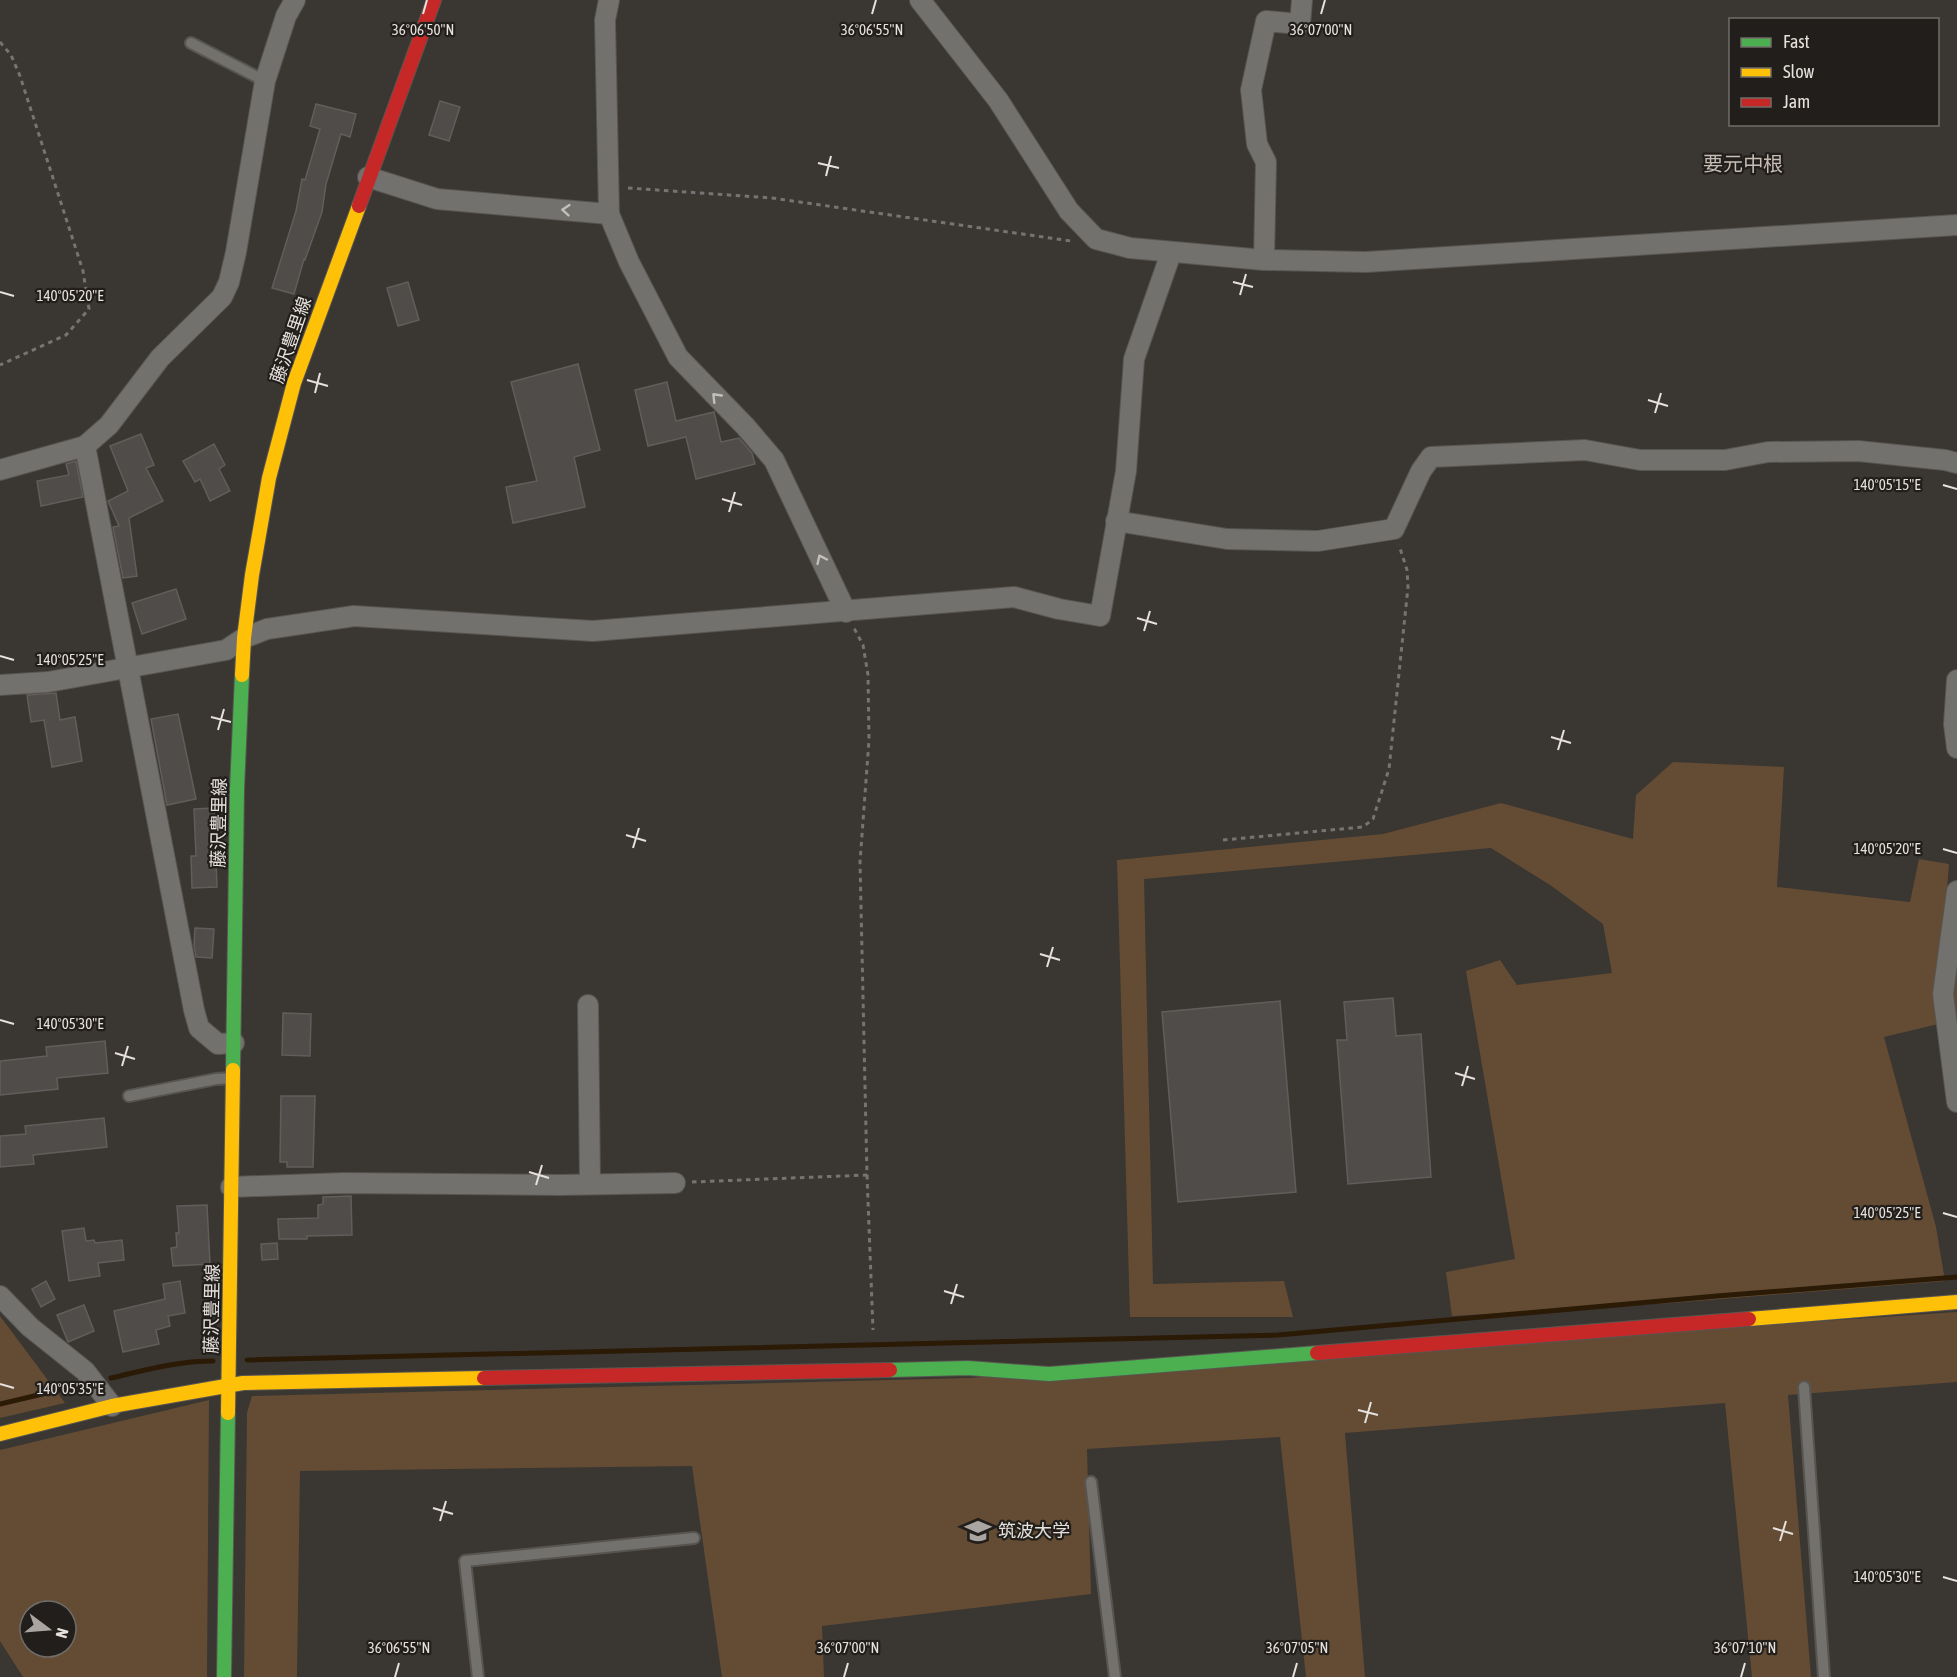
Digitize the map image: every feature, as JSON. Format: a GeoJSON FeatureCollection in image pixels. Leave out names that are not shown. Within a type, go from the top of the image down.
{"type":"FeatureCollection","features":[{"type":"Feature","properties":{"kind":"street"},"geometry":{"type":"LineString","coordinates":[[0,470],[85,446],[109,425],[160,358],[222,297],[229,282],[236,252],[265,81],[286,16],[295,0]]}},
{"type":"Feature","properties":{"kind":"street","name":"藤沢豊里線"},"geometry":{"type":"LineString","coordinates":[[225,1677],[238,731],[244,638],[252,575],[269,478],[294,382],[434,0]]}},
{"type":"Feature","properties":{"kind":"street"},"geometry":{"type":"LineString","coordinates":[[609,0],[605,20],[609,214],[629,262],[678,357],[745,426],[774,460],[846,612]]}},
{"type":"Feature","properties":{"kind":"street"},"geometry":{"type":"LineString","coordinates":[[920,0],[998,99],[1069,211],[1096,239],[1130,248],[1264,260],[1366,262],[1957,225]]}},
{"type":"Feature","properties":{"kind":"street"},"geometry":{"type":"LineString","coordinates":[[1264,260],[1266,162],[1257,144],[1251,90],[1266,21],[1300,24],[1302,0]]}},
{"type":"Feature","properties":{"kind":"street"},"geometry":{"type":"LineString","coordinates":[[368,177],[437,199],[609,214]]}},
{"type":"Feature","properties":{"kind":"street"},"geometry":{"type":"LineString","coordinates":[[0,686],[48,682],[226,650],[244,638],[267,629],[354,616],[593,631],[1014,597],[1059,609],[1100,616],[1126,471],[1134,359],[1171,253]]}},
{"type":"Feature","properties":{"kind":"street"},"geometry":{"type":"LineString","coordinates":[[85,446],[199,1028],[218,1044],[234,1043]]}},
{"type":"Feature","properties":{"kind":"street"},"geometry":{"type":"LineString","coordinates":[[1116,521],[1227,539],[1318,542],[1394,529],[1421,471],[1431,457],[1585,450],[1640,460],[1725,460],[1768,452],[1858,451],[1945,460],[1957,464]]}},
{"type":"Feature","properties":{"kind":"street"},"geometry":{"type":"LineString","coordinates":[[1957,680],[1954,724],[1957,748]]}},
{"type":"Feature","properties":{"kind":"street"},"geometry":{"type":"LineString","coordinates":[[1957,891],[1943,994],[1957,1102]]}},
{"type":"Feature","properties":{"kind":"street"},"geometry":{"type":"LineString","coordinates":[[588,1005],[590,1184]]}},
{"type":"Feature","properties":{"kind":"street"},"geometry":{"type":"LineString","coordinates":[[231,1187],[344,1183],[675,1183]]}},
{"type":"Feature","properties":{"kind":"street"},"geometry":{"type":"LineString","coordinates":[[0,1296],[30,1328],[85,1371],[112,1406]]}},
{"type":"Feature","properties":{"kind":"street"},"geometry":{"type":"LineString","coordinates":[[0,1434],[112,1406],[229,1384],[968,1368],[1049,1374],[1957,1302]]}},
{"type":"Feature","properties":{"kind":"lane"},"geometry":{"type":"LineString","coordinates":[[191,43],[265,81]]}},
{"type":"Feature","properties":{"kind":"lane"},"geometry":{"type":"LineString","coordinates":[[129,1096],[216,1079],[233,1078]]}},
{"type":"Feature","properties":{"kind":"lane"},"geometry":{"type":"LineString","coordinates":[[1804,1386],[1824,1677]]}},
{"type":"Feature","properties":{"kind":"lane"},"geometry":{"type":"LineString","coordinates":[[1091,1482],[1115,1677]]}},
{"type":"Feature","properties":{"kind":"lane"},"geometry":{"type":"LineString","coordinates":[[478,1677],[465,1561],[694,1538]]}},
{"type":"Feature","properties":{"kind":"path"},"geometry":{"type":"LineString","coordinates":[[0,42],[11,55],[20,76],[83,271],[89,309],[66,335],[0,365]]}},
{"type":"Feature","properties":{"kind":"path"},"geometry":{"type":"LineString","coordinates":[[609,187],[772,198],[1071,242],[1087,229]]}},
{"type":"Feature","properties":{"kind":"path"},"geometry":{"type":"LineString","coordinates":[[1223,840],[1363,827],[1373,819],[1389,769],[1408,587],[1407,570],[1394,529]]}},
{"type":"Feature","properties":{"kind":"path"},"geometry":{"type":"LineString","coordinates":[[846,612],[863,645],[868,675],[869,740],[860,862],[873,1330]]}},
{"type":"Feature","properties":{"kind":"path"},"geometry":{"type":"LineString","coordinates":[[675,1183],[867,1175]]}},
{"type":"Feature","properties":{"kind":"shaded area"},"geometry":{"type":"Polygon","coordinates":[[[1673,762],[1784,767],[1777,887],[1910,902],[1919,859],[1949,864],[1943,937],[1957,945],[1957,1022],[1955,1020],[1884,1037],[1936,1227],[1945,1281],[1672,1303],[1452,1316],[1446,1272],[1515,1259],[1466,971],[1500,960],[1517,985],[1612,973],[1603,924],[1553,887],[1491,848],[1144,879],[1153,1284],[1284,1281],[1293,1317],[1130,1317],[1117,860],[1383,834],[1501,803],[1633,839],[1636,795],[1673,762]]]}},
{"type":"Feature","properties":{"kind":"shaded area"},"geometry":{"type":"Polygon","coordinates":[[[1957,1312],[1957,1382],[1788,1395],[1811,1677],[1752,1677],[1725,1403],[1345,1433],[1365,1677],[1306,1677],[1280,1437],[1087,1449],[1091,1594],[822,1626],[824,1677],[722,1677],[692,1466],[300,1471],[297,1677],[244,1677],[247,1413],[252,1396],[968,1378],[1957,1312]]]}},
{"type":"Feature","properties":{"kind":"shaded area"},"geometry":{"type":"Polygon","coordinates":[[[0,1316],[65,1403],[0,1418],[0,1316]]]}},
{"type":"Feature","properties":{"kind":"shaded area"},"geometry":{"type":"Polygon","coordinates":[[[209,1400],[207,1677],[23,1677],[0,1641],[0,1450],[209,1400]]]}},
{"type":"Feature","properties":{"kind":"building"},"geometry":{"type":"Polygon","coordinates":[[[440,101],[460,107],[449,141],[429,135],[440,101]]]}},
{"type":"Feature","properties":{"kind":"building"},"geometry":{"type":"Polygon","coordinates":[[[316,104],[356,114],[350,137],[341,134],[326,184],[322,212],[304,259],[294,294],[272,288],[296,211],[302,179],[305,180],[320,129],[310,126],[316,104]]]}},
{"type":"Feature","properties":{"kind":"building"},"geometry":{"type":"Polygon","coordinates":[[[408,282],[419,320],[398,326],[387,288],[408,282]]]}},
{"type":"Feature","properties":{"kind":"building"},"geometry":{"type":"Polygon","coordinates":[[[578,364],[600,450],[574,457],[585,507],[513,523],[506,487],[537,481],[511,382],[578,364]]]}},
{"type":"Feature","properties":{"kind":"building"},"geometry":{"type":"Polygon","coordinates":[[[667,382],[676,421],[714,412],[721,442],[739,438],[752,453],[755,464],[696,479],[686,437],[648,446],[635,390],[667,382]]]}},
{"type":"Feature","properties":{"kind":"building"},"geometry":{"type":"Polygon","coordinates":[[[141,434],[154,465],[146,468],[163,501],[129,518],[137,576],[123,578],[113,527],[119,526],[108,501],[128,491],[110,446],[141,434]]]}},
{"type":"Feature","properties":{"kind":"building"},"geometry":{"type":"Polygon","coordinates":[[[214,444],[225,465],[219,469],[230,491],[210,501],[200,479],[195,482],[183,461],[214,444]]]}},
{"type":"Feature","properties":{"kind":"building"},"geometry":{"type":"Polygon","coordinates":[[[76,461],[83,497],[41,506],[37,481],[69,475],[66,464],[76,461]]]}},
{"type":"Feature","properties":{"kind":"building"},"geometry":{"type":"Polygon","coordinates":[[[176,589],[186,619],[142,634],[132,603],[176,589]]]}},
{"type":"Feature","properties":{"kind":"building"},"geometry":{"type":"Polygon","coordinates":[[[56,693],[60,720],[75,717],[82,761],[52,767],[44,720],[31,722],[27,695],[56,693]]]}},
{"type":"Feature","properties":{"kind":"building"},"geometry":{"type":"Polygon","coordinates":[[[178,714],[196,799],[167,805],[151,719],[178,714]]]}},
{"type":"Feature","properties":{"kind":"building"},"geometry":{"type":"Polygon","coordinates":[[[214,808],[217,887],[192,888],[191,856],[196,856],[194,809],[214,808]]]}},
{"type":"Feature","properties":{"kind":"building"},"geometry":{"type":"Polygon","coordinates":[[[195,928],[214,929],[212,958],[196,957],[195,928]]]}},
{"type":"Feature","properties":{"kind":"building"},"geometry":{"type":"Polygon","coordinates":[[[1393,998],[1396,1036],[1421,1034],[1431,1177],[1348,1184],[1337,1040],[1347,1040],[1344,1002],[1393,998]]]}},
{"type":"Feature","properties":{"kind":"building"},"geometry":{"type":"Polygon","coordinates":[[[1280,1001],[1296,1192],[1178,1202],[1162,1012],[1280,1001]]]}},
{"type":"Feature","properties":{"kind":"building"},"geometry":{"type":"Polygon","coordinates":[[[283,1013],[311,1014],[310,1056],[282,1055],[283,1013]]]}},
{"type":"Feature","properties":{"kind":"building"},"geometry":{"type":"Polygon","coordinates":[[[105,1041],[108,1073],[57,1078],[58,1089],[0,1095],[0,1061],[47,1056],[46,1047],[105,1041]]]}},
{"type":"Feature","properties":{"kind":"building"},"geometry":{"type":"Polygon","coordinates":[[[281,1096],[315,1096],[313,1167],[287,1167],[287,1162],[280,1162],[281,1096]]]}},
{"type":"Feature","properties":{"kind":"building"},"geometry":{"type":"Polygon","coordinates":[[[104,1118],[107,1147],[33,1155],[34,1164],[0,1167],[0,1136],[26,1134],[25,1126],[104,1118]]]}},
{"type":"Feature","properties":{"kind":"building"},"geometry":{"type":"Polygon","coordinates":[[[351,1196],[352,1235],[279,1239],[278,1219],[318,1218],[318,1205],[323,1204],[323,1197],[351,1196]]]}},
{"type":"Feature","properties":{"kind":"building"},"geometry":{"type":"Polygon","coordinates":[[[207,1205],[210,1264],[173,1266],[171,1248],[177,1247],[176,1233],[179,1233],[177,1206],[207,1205]]]}},
{"type":"Feature","properties":{"kind":"building"},"geometry":{"type":"Polygon","coordinates":[[[84,1228],[86,1241],[94,1240],[95,1243],[122,1240],[124,1260],[98,1263],[100,1276],[69,1281],[62,1231],[84,1228]]]}},
{"type":"Feature","properties":{"kind":"building"},"geometry":{"type":"Polygon","coordinates":[[[277,1243],[278,1259],[262,1260],[261,1244],[277,1243]]]}},
{"type":"Feature","properties":{"kind":"building"},"geometry":{"type":"Polygon","coordinates":[[[46,1281],[55,1299],[41,1307],[32,1289],[46,1281]]]}},
{"type":"Feature","properties":{"kind":"building"},"geometry":{"type":"Polygon","coordinates":[[[180,1281],[185,1313],[168,1316],[170,1326],[156,1330],[159,1344],[123,1352],[114,1311],[165,1299],[163,1284],[180,1281]]]}},
{"type":"Feature","properties":{"kind":"building"},"geometry":{"type":"Polygon","coordinates":[[[84,1305],[94,1331],[68,1342],[57,1315],[84,1305]]]}},
{"type":"Feature","properties":{"kind":"waterway"},"geometry":{"type":"LineString","coordinates":[[247,1360],[1278,1335],[1957,1277]]}},
{"type":"Feature","properties":{"kind":"waterway"},"geometry":{"type":"LineString","coordinates":[[111,1378],[174,1364],[213,1361]]}},
{"type":"Feature","properties":{"kind":"waterway"},"geometry":{"type":"LineString","coordinates":[[0,1404],[76,1386]]}},
{"type":"Feature","properties":{"kind":"traffic: fast"},"geometry":{"type":"LineString","coordinates":[[233,1070],[237,789],[242,675]]}},
{"type":"Feature","properties":{"kind":"traffic: fast"},"geometry":{"type":"LineString","coordinates":[[890,1370],[968,1368],[1049,1374],[1317,1353]]}},
{"type":"Feature","properties":{"kind":"traffic: fast"},"geometry":{"type":"LineString","coordinates":[[224,1677],[228,1413]]}},
{"type":"Feature","properties":{"kind":"traffic: slow"},"geometry":{"type":"LineString","coordinates":[[242,675],[252,575],[269,478],[294,383],[359,206]]}},
{"type":"Feature","properties":{"kind":"traffic: slow"},"geometry":{"type":"LineString","coordinates":[[228,1413],[233,1070]]}},
{"type":"Feature","properties":{"kind":"traffic: slow"},"geometry":{"type":"LineString","coordinates":[[1749,1319],[1957,1302]]}},
{"type":"Feature","properties":{"kind":"traffic: slow"},"geometry":{"type":"LineString","coordinates":[[0,1434],[112,1406],[243,1383],[484,1378]]}},
{"type":"Feature","properties":{"kind":"traffic: jam"},"geometry":{"type":"LineString","coordinates":[[359,206],[434,0]]}},
{"type":"Feature","properties":{"kind":"traffic: jam"},"geometry":{"type":"LineString","coordinates":[[1317,1353],[1749,1319]]}},
{"type":"Feature","properties":{"kind":"traffic: jam"},"geometry":{"type":"LineString","coordinates":[[484,1378],[890,1370]]}},
{"type":"Feature","properties":{"kind":"place","name":"筑波大学"},"geometry":{"type":"Point","coordinates":[978,1531]}},
{"type":"Feature","properties":{"kind":"district","name":"要元中根"},"geometry":{"type":"Point","coordinates":[1743,164]}}]}
